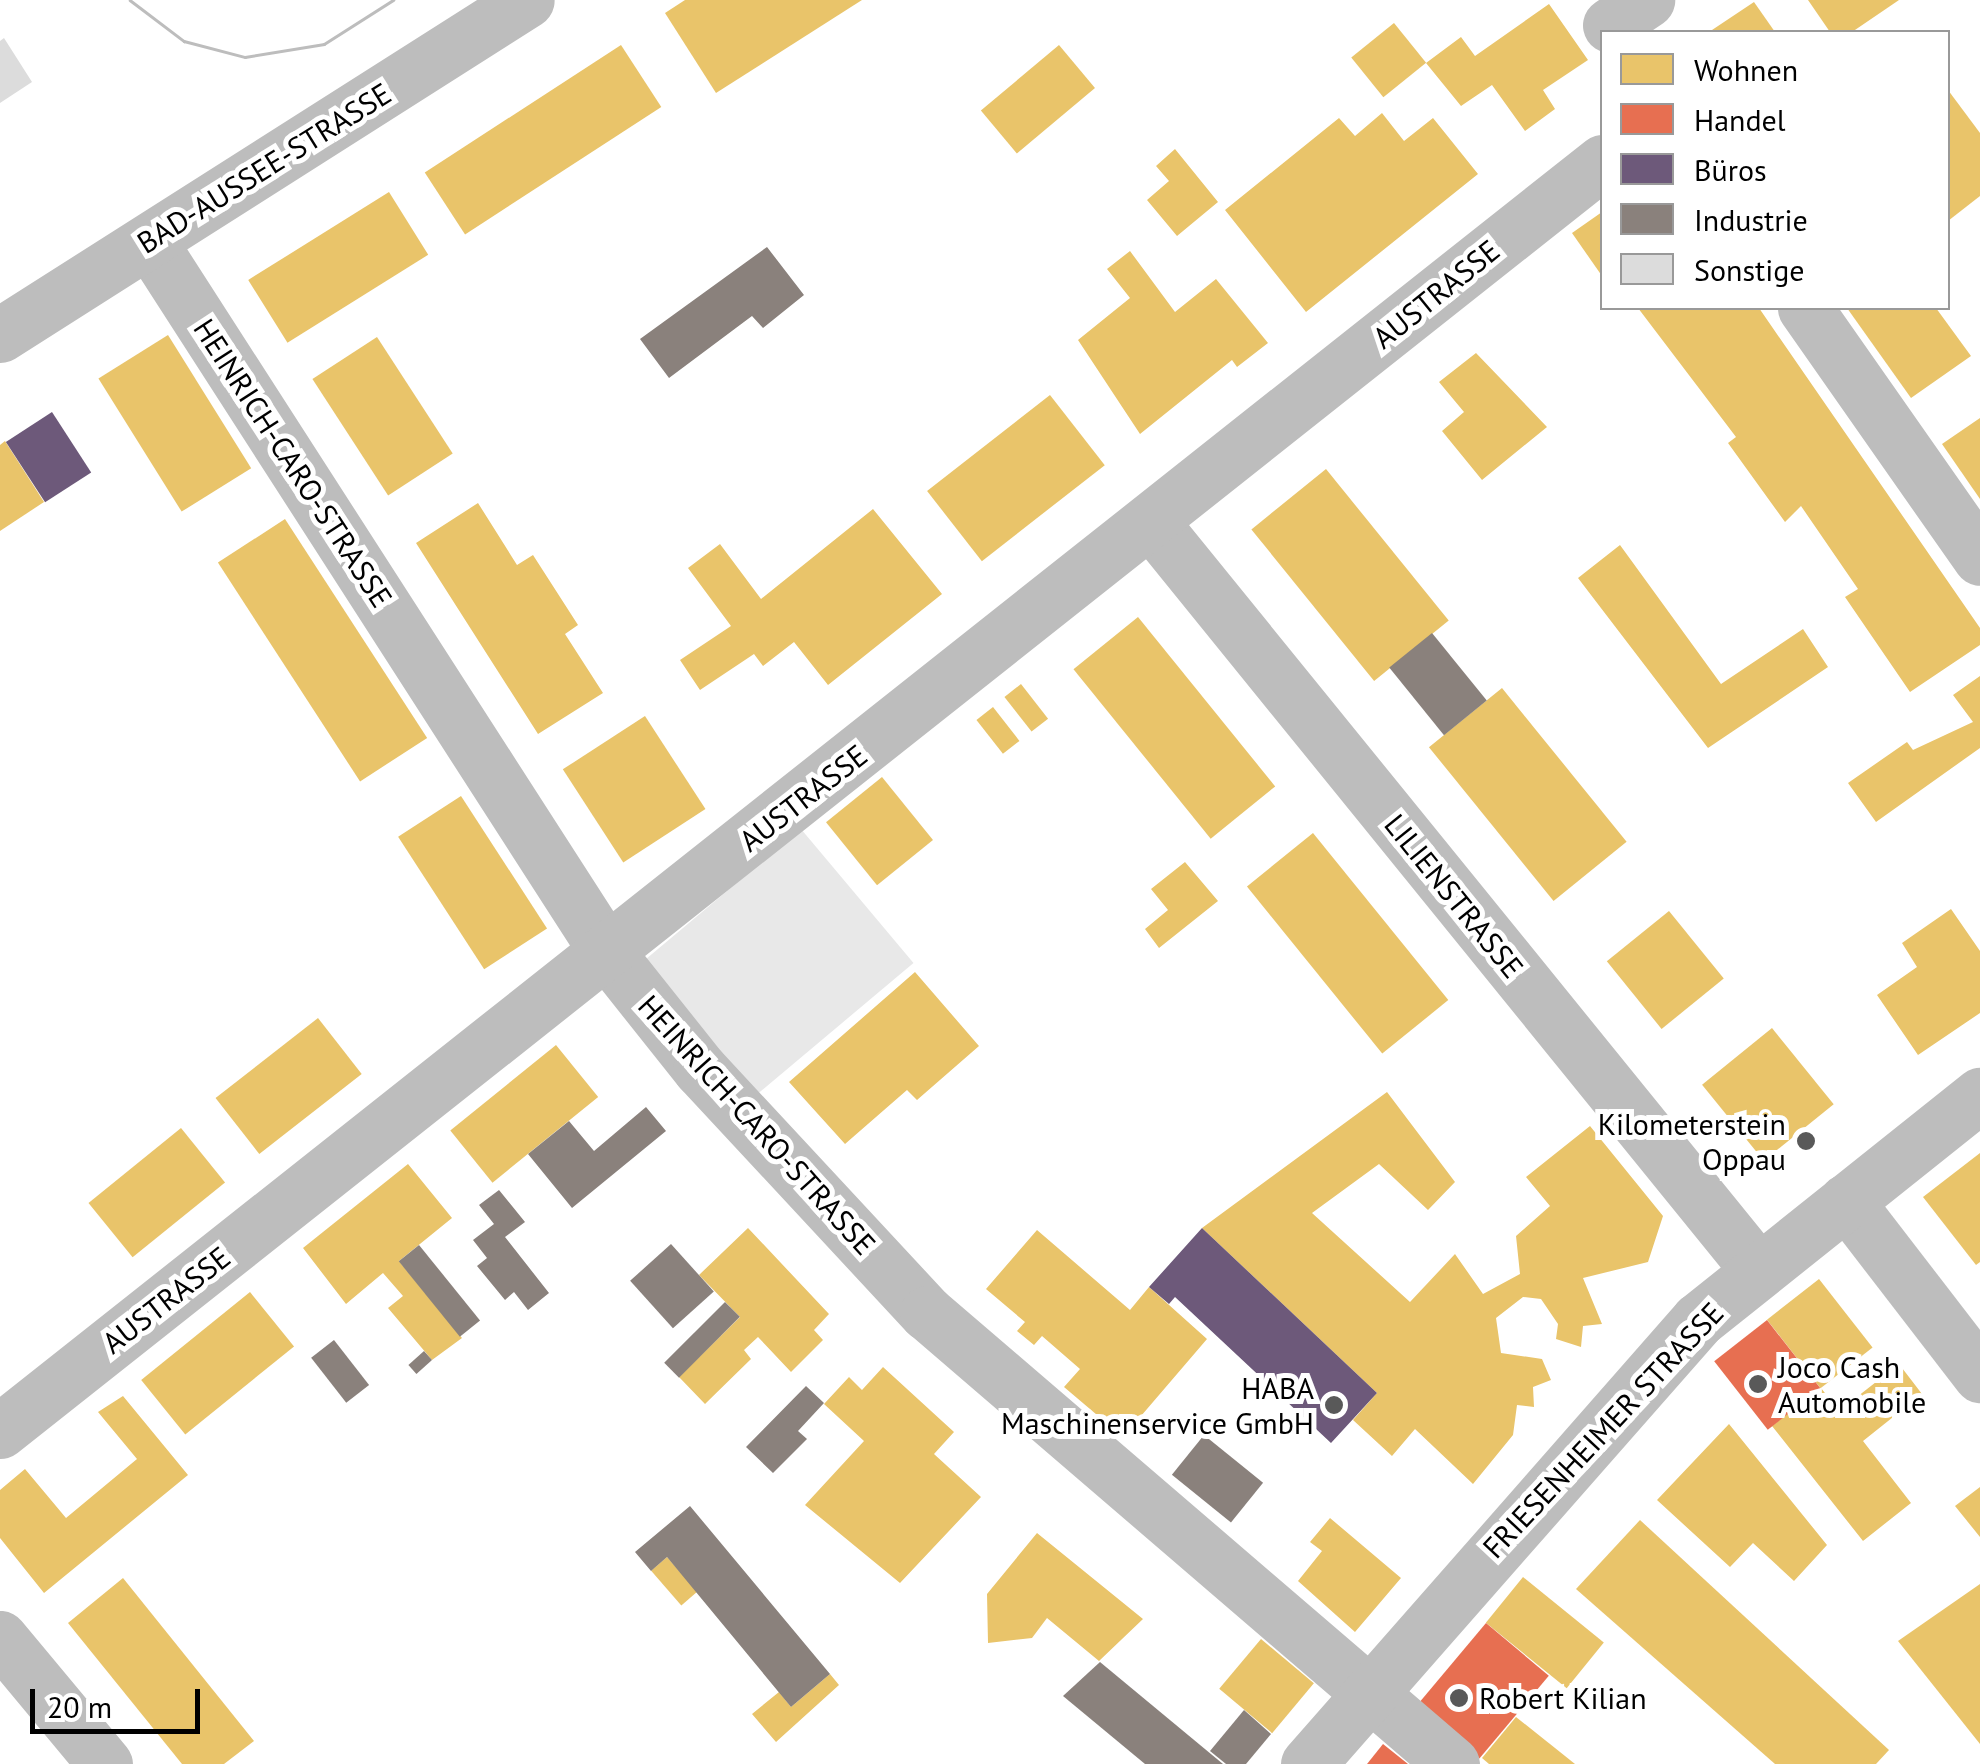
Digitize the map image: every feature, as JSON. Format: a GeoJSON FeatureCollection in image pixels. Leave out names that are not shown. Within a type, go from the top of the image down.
{"type":"FeatureCollection","features":[{"type":"Feature","properties":{"kind":"street","name":"BAD-AUSSEE-STRASSE"},"geometry":{"type":"LineString","coordinates":[[0,335],[527,0]]}},
{"type":"Feature","properties":{"kind":"street","name":"AUSTRASSE"},"geometry":{"type":"LineString","coordinates":[[0,1432],[1600,164]]}},
{"type":"Feature","properties":{"kind":"street","name":"HEINRICH-CARO-STRASSE"},"geometry":{"type":"LineString","coordinates":[[150,240],[606,952],[700,1069],[928,1313],[1452,1764]]}},
{"type":"Feature","properties":{"kind":"street"},"geometry":{"type":"LineString","coordinates":[[1806,310],[1980,558]]}},
{"type":"Feature","properties":{"kind":"street","name":"LILIENSTRASSE"},"geometry":{"type":"LineString","coordinates":[[1150,522],[1758,1270]]}},
{"type":"Feature","properties":{"kind":"street","name":"FRIESENHEIMER STRASSE"},"geometry":{"type":"LineString","coordinates":[[1308,1764],[1368,1691],[1698,1320],[1980,1095]]}},
{"type":"Feature","properties":{"kind":"street"},"geometry":{"type":"LineString","coordinates":[[1846,1201],[1980,1375]]}},
{"type":"Feature","properties":{"kind":"street"},"geometry":{"type":"LineString","coordinates":[[0,1638],[105,1764]]}},
{"type":"Feature","properties":{"kind":"shaded area"},"geometry":{"type":"Polygon","coordinates":[[[801,829],[913,963],[751,1099],[639,965],[801,829]]]}},
{"type":"Feature","properties":{"kind":"building: Wohnen"},"geometry":{"type":"Polygon","coordinates":[[[685,0],[862,0],[716,93],[665,13],[685,0]]]}},
{"type":"Feature","properties":{"kind":"building: Wohnen"},"geometry":{"type":"Polygon","coordinates":[[[1808,0],[1899,0],[1855,30],[1829,30],[1808,0]]]}},
{"type":"Feature","properties":{"kind":"building: Wohnen"},"geometry":{"type":"Polygon","coordinates":[[[1754,2],[1774,30],[1712,30],[1754,2]]]}},
{"type":"Feature","properties":{"kind":"building: Wohnen"},"geometry":{"type":"Polygon","coordinates":[[[1549,4],[1588,60],[1543,90],[1555,109],[1525,131],[1492,85],[1461,106],[1426,63],[1461,37],[1475,56],[1549,4]]]}},
{"type":"Feature","properties":{"kind":"building: Wohnen"},"geometry":{"type":"Polygon","coordinates":[[[1394,23],[1426,63],[1383,97],[1351,58],[1394,23]]]}},
{"type":"Feature","properties":{"kind":"building: Wohnen"},"geometry":{"type":"Polygon","coordinates":[[[621,45],[661,107],[465,235],[425,172],[621,45]]]}},
{"type":"Feature","properties":{"kind":"building: Wohnen"},"geometry":{"type":"Polygon","coordinates":[[[1059,45],[1095,88],[1017,153],[981,111],[1059,45]]]}},
{"type":"Feature","properties":{"kind":"building: Wohnen"},"geometry":{"type":"Polygon","coordinates":[[[1950,93],[1980,133],[1980,196],[1950,219],[1950,93]]]}},
{"type":"Feature","properties":{"kind":"building: Wohnen"},"geometry":{"type":"Polygon","coordinates":[[[1382,113],[1404,141],[1433,118],[1478,174],[1306,312],[1225,210],[1339,118],[1355,136],[1382,113]]]}},
{"type":"Feature","properties":{"kind":"building: Wohnen"},"geometry":{"type":"Polygon","coordinates":[[[1175,149],[1218,202],[1177,236],[1147,200],[1169,181],[1156,166],[1175,149]]]}},
{"type":"Feature","properties":{"kind":"building: Wohnen"},"geometry":{"type":"Polygon","coordinates":[[[389,192],[428,255],[287,343],[248,280],[389,192]]]}},
{"type":"Feature","properties":{"kind":"building: Wohnen"},"geometry":{"type":"Polygon","coordinates":[[[1600,213],[1600,273],[1572,233],[1600,213]]]}},
{"type":"Feature","properties":{"kind":"building: Wohnen"},"geometry":{"type":"Polygon","coordinates":[[[1130,251],[1175,312],[1216,279],[1268,343],[1237,367],[1232,360],[1140,434],[1078,340],[1130,298],[1107,269],[1130,251]]]}},
{"type":"Feature","properties":{"kind":"building: Wohnen"},"geometry":{"type":"Polygon","coordinates":[[[1640,310],[1760,310],[1980,628],[1980,645],[1910,692],[1845,597],[1858,589],[1801,506],[1785,522],[1728,443],[1736,437],[1640,310]]]}},
{"type":"Feature","properties":{"kind":"building: Wohnen"},"geometry":{"type":"Polygon","coordinates":[[[1848,310],[1937,310],[1971,356],[1911,398],[1848,310]]]}},
{"type":"Feature","properties":{"kind":"building: Wohnen"},"geometry":{"type":"Polygon","coordinates":[[[168,335],[251,468],[182,512],[98,378],[168,335]]]}},
{"type":"Feature","properties":{"kind":"building: Wohnen"},"geometry":{"type":"Polygon","coordinates":[[[377,337],[453,454],[388,496],[312,379],[377,337]]]}},
{"type":"Feature","properties":{"kind":"building: Wohnen"},"geometry":{"type":"Polygon","coordinates":[[[1476,353],[1547,427],[1482,480],[1442,431],[1464,412],[1439,382],[1476,353]]]}},
{"type":"Feature","properties":{"kind":"building: Wohnen"},"geometry":{"type":"Polygon","coordinates":[[[1050,395],[1105,465],[982,561],[927,491],[1050,395]]]}},
{"type":"Feature","properties":{"kind":"building: Wohnen"},"geometry":{"type":"Polygon","coordinates":[[[1980,418],[1980,499],[1942,444],[1980,418]]]}},
{"type":"Feature","properties":{"kind":"building: Wohnen"},"geometry":{"type":"Polygon","coordinates":[[[5,441],[44,502],[0,531],[0,445],[5,441]]]}},
{"type":"Feature","properties":{"kind":"building: Wohnen"},"geometry":{"type":"Polygon","coordinates":[[[1326,469],[1449,621],[1374,681],[1251,529],[1326,469]]]}},
{"type":"Feature","properties":{"kind":"building: Wohnen"},"geometry":{"type":"Polygon","coordinates":[[[478,503],[517,565],[533,555],[578,625],[565,634],[603,693],[538,734],[416,543],[478,503]]]}},
{"type":"Feature","properties":{"kind":"building: Wohnen"},"geometry":{"type":"Polygon","coordinates":[[[873,509],[942,594],[828,685],[794,642],[763,666],[754,654],[700,690],[680,660],[731,626],[688,568],[720,544],[761,599],[873,509]]]}},
{"type":"Feature","properties":{"kind":"building: Wohnen"},"geometry":{"type":"Polygon","coordinates":[[[285,519],[427,738],[360,781],[218,563],[285,519]]]}},
{"type":"Feature","properties":{"kind":"building: Wohnen"},"geometry":{"type":"Polygon","coordinates":[[[1620,545],[1721,684],[1803,629],[1828,667],[1708,748],[1578,578],[1620,545]]]}},
{"type":"Feature","properties":{"kind":"building: Wohnen"},"geometry":{"type":"Polygon","coordinates":[[[1138,617],[1275,786],[1211,839],[1073,669],[1138,617]]]}},
{"type":"Feature","properties":{"kind":"building: Wohnen"},"geometry":{"type":"Polygon","coordinates":[[[1980,676],[1980,748],[1876,822],[1848,783],[1907,742],[1913,750],[1973,722],[1953,695],[1980,676]]]}},
{"type":"Feature","properties":{"kind":"building: Wohnen"},"geometry":{"type":"Polygon","coordinates":[[[1021,684],[1048,719],[1032,732],[1004,697],[1021,684]]]}},
{"type":"Feature","properties":{"kind":"building: Wohnen"},"geometry":{"type":"Polygon","coordinates":[[[1502,688],[1627,842],[1554,901],[1429,747],[1502,688]]]}},
{"type":"Feature","properties":{"kind":"building: Wohnen"},"geometry":{"type":"Polygon","coordinates":[[[993,707],[1019,741],[1003,754],[976,720],[993,707]]]}},
{"type":"Feature","properties":{"kind":"building: Wohnen"},"geometry":{"type":"Polygon","coordinates":[[[645,716],[705,809],[623,862],[563,769],[645,716]]]}},
{"type":"Feature","properties":{"kind":"building: Wohnen"},"geometry":{"type":"Polygon","coordinates":[[[882,777],[933,840],[877,885],[826,822],[882,777]]]}},
{"type":"Feature","properties":{"kind":"building: Wohnen"},"geometry":{"type":"Polygon","coordinates":[[[461,796],[547,929],[484,969],[398,837],[461,796]]]}},
{"type":"Feature","properties":{"kind":"building: Wohnen"},"geometry":{"type":"Polygon","coordinates":[[[1313,833],[1448,1000],[1382,1054],[1247,886],[1313,833]]]}},
{"type":"Feature","properties":{"kind":"building: Wohnen"},"geometry":{"type":"Polygon","coordinates":[[[1185,862],[1218,901],[1159,948],[1145,929],[1168,910],[1151,889],[1185,862]]]}},
{"type":"Feature","properties":{"kind":"building: Wohnen"},"geometry":{"type":"Polygon","coordinates":[[[1951,909],[1980,951],[1980,1013],[1918,1055],[1877,995],[1917,967],[1902,943],[1951,909]]]}},
{"type":"Feature","properties":{"kind":"building: Wohnen"},"geometry":{"type":"Polygon","coordinates":[[[1669,911],[1724,979],[1662,1029],[1607,961],[1669,911]]]}},
{"type":"Feature","properties":{"kind":"building: Wohnen"},"geometry":{"type":"Polygon","coordinates":[[[915,972],[979,1046],[917,1100],[907,1090],[845,1144],[789,1082],[915,972]]]}},
{"type":"Feature","properties":{"kind":"building: Wohnen"},"geometry":{"type":"Polygon","coordinates":[[[318,1018],[362,1074],[259,1154],[216,1098],[318,1018]]]}},
{"type":"Feature","properties":{"kind":"building: Wohnen"},"geometry":{"type":"Polygon","coordinates":[[[1772,1028],[1834,1104],[1764,1161],[1702,1085],[1772,1028]]]}},
{"type":"Feature","properties":{"kind":"building: Wohnen"},"geometry":{"type":"Polygon","coordinates":[[[556,1045],[598,1097],[492,1183],[450,1131],[556,1045]]]}},
{"type":"Feature","properties":{"kind":"building: Wohnen"},"geometry":{"type":"Polygon","coordinates":[[[1387,1092],[1455,1182],[1428,1210],[1379,1164],[1312,1213],[1410,1302],[1455,1254],[1483,1294],[1520,1274],[1516,1236],[1550,1206],[1526,1177],[1590,1126],[1663,1216],[1648,1262],[1583,1278],[1602,1324],[1583,1326],[1581,1347],[1556,1339],[1558,1324],[1541,1299],[1523,1297],[1496,1318],[1501,1353],[1542,1359],[1551,1380],[1533,1387],[1534,1407],[1517,1405],[1513,1435],[1473,1484],[1415,1429],[1392,1456],[1353,1420],[1377,1393],[1202,1228],[1387,1092]]]}},
{"type":"Feature","properties":{"kind":"building: Wohnen"},"geometry":{"type":"Polygon","coordinates":[[[181,1128],[225,1182],[133,1257],[89,1203],[181,1128]]]}},
{"type":"Feature","properties":{"kind":"building: Wohnen"},"geometry":{"type":"Polygon","coordinates":[[[1980,1153],[1980,1262],[1976,1265],[1923,1197],[1980,1153]]]}},
{"type":"Feature","properties":{"kind":"building: Wohnen"},"geometry":{"type":"Polygon","coordinates":[[[408,1164],[452,1218],[399,1261],[462,1338],[432,1360],[388,1308],[403,1296],[383,1273],[346,1304],[303,1248],[408,1164]]]}},
{"type":"Feature","properties":{"kind":"building: Wohnen"},"geometry":{"type":"Polygon","coordinates":[[[748,1228],[829,1314],[814,1330],[823,1340],[791,1372],[758,1337],[744,1350],[751,1359],[705,1404],[679,1377],[740,1317],[699,1275],[748,1228]]]}},
{"type":"Feature","properties":{"kind":"building: Wohnen"},"geometry":{"type":"Polygon","coordinates":[[[1037,1230],[1130,1310],[1149,1287],[1207,1339],[1123,1437],[1064,1387],[1080,1369],[1042,1336],[1034,1345],[1017,1331],[1025,1322],[986,1289],[1037,1230]]]}},
{"type":"Feature","properties":{"kind":"building: Wohnen"},"geometry":{"type":"Polygon","coordinates":[[[1819,1279],[1873,1348],[1821,1388],[1767,1320],[1819,1279]]]}},
{"type":"Feature","properties":{"kind":"building: Wohnen"},"geometry":{"type":"Polygon","coordinates":[[[250,1292],[294,1346],[185,1435],[141,1380],[250,1292]]]}},
{"type":"Feature","properties":{"kind":"building: Wohnen"},"geometry":{"type":"Polygon","coordinates":[[[1899,1364],[1922,1394],[1863,1441],[1911,1503],[1863,1541],[1772,1426],[1821,1388],[1839,1411],[1899,1364]]]}},
{"type":"Feature","properties":{"kind":"building: Wohnen"},"geometry":{"type":"Polygon","coordinates":[[[883,1367],[954,1432],[934,1454],[981,1497],[900,1583],[805,1505],[864,1441],[824,1404],[849,1377],[862,1390],[883,1367]]]}},
{"type":"Feature","properties":{"kind":"building: Wohnen"},"geometry":{"type":"Polygon","coordinates":[[[123,1396],[188,1475],[44,1593],[0,1538],[0,1490],[25,1469],[66,1518],[137,1459],[98,1412],[123,1396]]]}},
{"type":"Feature","properties":{"kind":"building: Wohnen"},"geometry":{"type":"Polygon","coordinates":[[[1729,1424],[1827,1545],[1794,1581],[1753,1543],[1730,1567],[1657,1500],[1729,1424]]]}},
{"type":"Feature","properties":{"kind":"building: Wohnen"},"geometry":{"type":"Polygon","coordinates":[[[1980,1487],[1980,1537],[1955,1506],[1980,1487]]]}},
{"type":"Feature","properties":{"kind":"building: Wohnen"},"geometry":{"type":"Polygon","coordinates":[[[1330,1518],[1401,1578],[1355,1632],[1298,1581],[1322,1551],[1310,1542],[1330,1518]]]}},
{"type":"Feature","properties":{"kind":"building: Wohnen"},"geometry":{"type":"Polygon","coordinates":[[[1640,1520],[1889,1750],[1876,1764],[1775,1764],[1576,1589],[1640,1520]]]}},
{"type":"Feature","properties":{"kind":"building: Wohnen"},"geometry":{"type":"Polygon","coordinates":[[[1037,1533],[1143,1619],[1099,1661],[1047,1618],[1032,1638],[988,1643],[987,1594],[1037,1533]]]}},
{"type":"Feature","properties":{"kind":"building: Wohnen"},"geometry":{"type":"Polygon","coordinates":[[[667,1557],[697,1592],[681,1605],[651,1571],[667,1557]]]}},
{"type":"Feature","properties":{"kind":"building: Wohnen"},"geometry":{"type":"Polygon","coordinates":[[[1523,1577],[1604,1642],[1567,1688],[1486,1623],[1523,1577]]]}},
{"type":"Feature","properties":{"kind":"building: Wohnen"},"geometry":{"type":"Polygon","coordinates":[[[123,1578],[254,1741],[224,1764],[182,1764],[68,1623],[123,1578]]]}},
{"type":"Feature","properties":{"kind":"building: Wohnen"},"geometry":{"type":"Polygon","coordinates":[[[1980,1584],[1980,1744],[1898,1641],[1980,1584]]]}},
{"type":"Feature","properties":{"kind":"building: Wohnen"},"geometry":{"type":"Polygon","coordinates":[[[1261,1639],[1314,1683],[1272,1733],[1219,1689],[1261,1639]]]}},
{"type":"Feature","properties":{"kind":"building: Wohnen"},"geometry":{"type":"Polygon","coordinates":[[[830,1674],[839,1685],[776,1742],[752,1714],[779,1692],[791,1707],[830,1674]]]}},
{"type":"Feature","properties":{"kind":"building: Wohnen"},"geometry":{"type":"Polygon","coordinates":[[[1516,1717],[1575,1764],[1489,1764],[1482,1758],[1516,1717]]]}},
{"type":"Feature","properties":{"kind":"building: Handel"},"geometry":{"type":"Polygon","coordinates":[[[1767,1320],[1821,1389],[1768,1430],[1714,1361],[1767,1320]]]}},
{"type":"Feature","properties":{"kind":"building: Handel"},"geometry":{"type":"Polygon","coordinates":[[[1486,1623],[1549,1676],[1479,1758],[1417,1706],[1486,1623]]]}},
{"type":"Feature","properties":{"kind":"building: Handel"},"geometry":{"type":"Polygon","coordinates":[[[1383,1744],[1408,1764],[1367,1764],[1383,1744]]]}},
{"type":"Feature","properties":{"kind":"building: Büros"},"geometry":{"type":"Polygon","coordinates":[[[52,412],[91,472],[45,502],[6,442],[52,412]]]}},
{"type":"Feature","properties":{"kind":"building: Büros"},"geometry":{"type":"Polygon","coordinates":[[[1202,1228],[1377,1393],[1331,1443],[1175,1297],[1169,1304],[1149,1287],[1202,1228]]]}},
{"type":"Feature","properties":{"kind":"building: Industrie"},"geometry":{"type":"Polygon","coordinates":[[[767,247],[804,295],[763,328],[752,316],[669,378],[640,339],[767,247]]]}},
{"type":"Feature","properties":{"kind":"building: Industrie"},"geometry":{"type":"Polygon","coordinates":[[[1432,633],[1487,701],[1444,735],[1389,668],[1432,633]]]}},
{"type":"Feature","properties":{"kind":"building: Industrie"},"geometry":{"type":"Polygon","coordinates":[[[646,1107],[666,1131],[572,1208],[528,1154],[569,1121],[594,1151],[646,1107]]]}},
{"type":"Feature","properties":{"kind":"building: Industrie"},"geometry":{"type":"Polygon","coordinates":[[[499,1190],[525,1222],[505,1237],[549,1293],[528,1310],[514,1292],[505,1300],[477,1266],[487,1258],[473,1240],[494,1224],[479,1205],[499,1190]]]}},
{"type":"Feature","properties":{"kind":"building: Industrie"},"geometry":{"type":"Polygon","coordinates":[[[671,1244],[714,1292],[673,1328],[630,1281],[671,1244]]]}},
{"type":"Feature","properties":{"kind":"building: Industrie"},"geometry":{"type":"Polygon","coordinates":[[[419,1245],[480,1320],[460,1337],[399,1261],[419,1245]]]}},
{"type":"Feature","properties":{"kind":"building: Industrie"},"geometry":{"type":"Polygon","coordinates":[[[725,1302],[740,1317],[679,1378],[664,1363],[725,1302]]]}},
{"type":"Feature","properties":{"kind":"building: Industrie"},"geometry":{"type":"Polygon","coordinates":[[[334,1340],[369,1385],[346,1403],[311,1358],[334,1340]]]}},
{"type":"Feature","properties":{"kind":"building: Industrie"},"geometry":{"type":"Polygon","coordinates":[[[424,1351],[432,1360],[416,1374],[408,1365],[424,1351]]]}},
{"type":"Feature","properties":{"kind":"building: Industrie"},"geometry":{"type":"Polygon","coordinates":[[[806,1386],[824,1403],[798,1431],[807,1439],[773,1473],[746,1447],[806,1386]]]}},
{"type":"Feature","properties":{"kind":"building: Industrie"},"geometry":{"type":"Polygon","coordinates":[[[1204,1435],[1263,1483],[1231,1522],[1172,1475],[1204,1435]]]}},
{"type":"Feature","properties":{"kind":"building: Industrie"},"geometry":{"type":"Polygon","coordinates":[[[690,1506],[830,1674],[791,1707],[667,1557],[651,1571],[635,1552],[690,1506]]]}},
{"type":"Feature","properties":{"kind":"building: Industrie"},"geometry":{"type":"Polygon","coordinates":[[[1100,1662],[1223,1764],[1145,1764],[1063,1696],[1100,1662]]]}},
{"type":"Feature","properties":{"kind":"building: Industrie"},"geometry":{"type":"Polygon","coordinates":[[[1244,1710],[1271,1734],[1246,1764],[1226,1764],[1210,1751],[1244,1710]]]}},
{"type":"Feature","properties":{"kind":"building: Sonstige"},"geometry":{"type":"Polygon","coordinates":[[[4,38],[32,82],[0,103],[0,41],[4,38]]]}},
{"type":"Feature","properties":{"kind":"tram line"},"geometry":{"type":"LineString","coordinates":[[130,0],[184,41],[245,57],[324,44],[393,0]]}},
{"type":"Feature","properties":{"kind":"place","name":"Kilometerstein Oppau"},"geometry":{"type":"Point","coordinates":[1806,1141]}},
{"type":"Feature","properties":{"kind":"place","name":"Joco Cash Automobile"},"geometry":{"type":"Point","coordinates":[1758,1384]}},
{"type":"Feature","properties":{"kind":"place","name":"HABA Maschinenservice GmbH"},"geometry":{"type":"Point","coordinates":[1334,1405]}},
{"type":"Feature","properties":{"kind":"place","name":"Robert Kilian"},"geometry":{"type":"Point","coordinates":[1459,1698]}}]}
